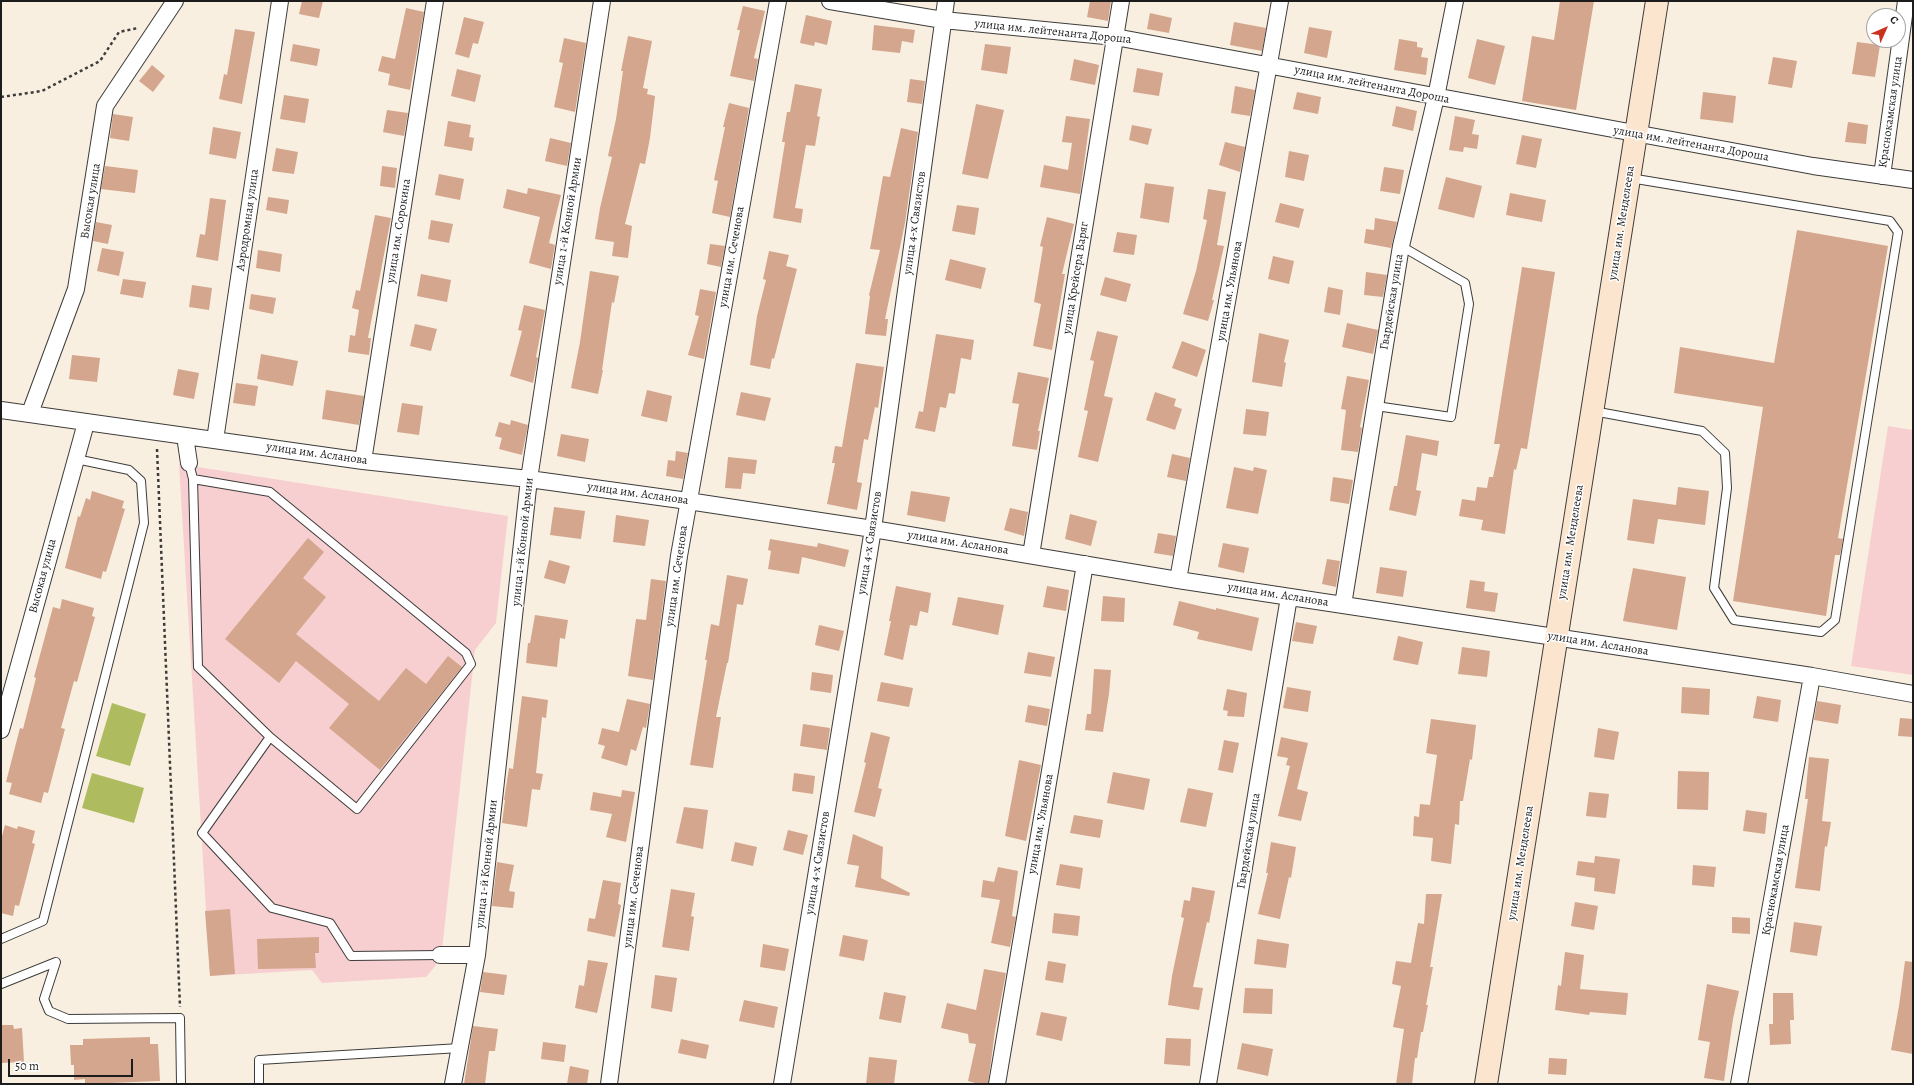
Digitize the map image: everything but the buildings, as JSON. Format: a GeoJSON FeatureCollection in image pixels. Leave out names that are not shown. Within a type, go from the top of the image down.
{"type":"FeatureCollection","features":[{"type":"Feature","properties":{"kind":"main road","name":"улица им. Менделеева"},"geometry":{"type":"LineString","coordinates":[[1486,1084],[1657,1]]}},
{"type":"Feature","properties":{"kind":"street","name":"Высокая улица"},"geometry":{"type":"LineString","coordinates":[[30,413],[76,289],[106,106],[175,1]]}},
{"type":"Feature","properties":{"kind":"street","name":"Аэродромная улица"},"geometry":{"type":"LineString","coordinates":[[215,440],[280,1]]}},
{"type":"Feature","properties":{"kind":"street","name":"улица им. Сорокина"},"geometry":{"type":"LineString","coordinates":[[364,461],[435,1]]}},
{"type":"Feature","properties":{"kind":"street","name":"улица 1-й Конной Армии"},"geometry":{"type":"LineString","coordinates":[[453,1084],[477,956],[529,479],[602,1]]}},
{"type":"Feature","properties":{"kind":"street","name":"улица им. Сеченова"},"geometry":{"type":"LineString","coordinates":[[609,1084],[678,564],[778,1]]}},
{"type":"Feature","properties":{"kind":"street","name":"улица им. лейтенанта Дороша"},"geometry":{"type":"LineString","coordinates":[[830,1],[943,20],[1114,37],[1270,65],[1636,135],[1813,166],[1913,180]]}},
{"type":"Feature","properties":{"kind":"street","name":"улица 4-х Связистов"},"geometry":{"type":"LineString","coordinates":[[782,1084],[873,529],[946,1]]}},
{"type":"Feature","properties":{"kind":"street","name":"улица Крейсера Варяг"},"geometry":{"type":"LineString","coordinates":[[1031,555],[1121,1]]}},
{"type":"Feature","properties":{"kind":"street","name":"улица им. Ульянова"},"geometry":{"type":"LineString","coordinates":[[1178,580],[1270,65],[1280,1]]}},
{"type":"Feature","properties":{"kind":"street","name":"Гвардейская улица"},"geometry":{"type":"LineString","coordinates":[[1343,605],[1401,246],[1436,97],[1455,1]]}},
{"type":"Feature","properties":{"kind":"street","name":"Краснокамская улица"},"geometry":{"type":"LineString","coordinates":[[1882,176],[1906,1]]}},
{"type":"Feature","properties":{"kind":"street","name":"улица им. Асланова"},"geometry":{"type":"LineString","coordinates":[[1,410],[364,461],[529,479],[688,501],[873,529],[1178,580],[1812,676],[1913,694]]}},
{"type":"Feature","properties":{"kind":"street","name":"Высокая улица"},"geometry":{"type":"LineString","coordinates":[[1,730],[86,423]]}},
{"type":"Feature","properties":{"kind":"street"},"geometry":{"type":"LineString","coordinates":[[185,436],[189,463]]}},
{"type":"Feature","properties":{"kind":"street","name":"улица им. Ульянова"},"geometry":{"type":"LineString","coordinates":[[997,1084],[1085,564]]}},
{"type":"Feature","properties":{"kind":"street","name":"Гвардейская улица"},"geometry":{"type":"LineString","coordinates":[[1208,1084],[1289,597]]}},
{"type":"Feature","properties":{"kind":"street","name":"Краснокамская улица"},"geometry":{"type":"LineString","coordinates":[[1740,1084],[1812,676]]}},
{"type":"Feature","properties":{"kind":"street"},"geometry":{"type":"LineString","coordinates":[[440,954],[477,956]]}},
{"type":"Feature","properties":{"kind":"lane"},"geometry":{"type":"LineString","coordinates":[[1592,411],[1702,431],[1725,453],[1727,488],[1714,588],[1734,620],[1821,632],[1835,620],[1898,232],[1890,221],[1629,178]]}},
{"type":"Feature","properties":{"kind":"lane"},"geometry":{"type":"LineString","coordinates":[[1376,406],[1451,417],[1455,399],[1469,304],[1465,283],[1401,246]]}},
{"type":"Feature","properties":{"kind":"lane"},"geometry":{"type":"LineString","coordinates":[[1,939],[43,921],[144,523],[141,481],[129,470],[76,459]]}},
{"type":"Feature","properties":{"kind":"lane"},"geometry":{"type":"LineString","coordinates":[[189,463],[193,479],[198,667],[270,737],[357,809],[471,664],[466,653],[270,492],[193,479]]}},
{"type":"Feature","properties":{"kind":"lane"},"geometry":{"type":"LineString","coordinates":[[270,737],[202,833],[272,908],[330,923],[352,956],[440,954]]}},
{"type":"Feature","properties":{"kind":"lane"},"geometry":{"type":"LineString","coordinates":[[1,984],[56,962],[44,999],[49,1011],[68,1019],[180,1018],[181,1084]]}},
{"type":"Feature","properties":{"kind":"lane"},"geometry":{"type":"LineString","coordinates":[[259,1084],[259,1060],[460,1048]]}},
{"type":"Feature","properties":{"kind":"path"},"geometry":{"type":"LineString","coordinates":[[1,97],[42,91],[100,61],[119,32],[160,25]]}},
{"type":"Feature","properties":{"kind":"path"},"geometry":{"type":"LineString","coordinates":[[156,432],[180,1018]]}},
{"type":"Feature","properties":{"kind":"shaded area"},"geometry":{"type":"Polygon","coordinates":[[[1888,426],[1913,430],[1913,675],[1851,666],[1888,426]]]}},
{"type":"Feature","properties":{"kind":"shaded area"},"geometry":{"type":"Polygon","coordinates":[[[179,464],[508,516],[496,623],[475,650],[441,959],[426,977],[322,983],[312,970],[210,976],[179,464]]]}},
{"type":"Feature","properties":{"kind":"green space"},"geometry":{"type":"Polygon","coordinates":[[[112,703],[146,714],[130,766],[96,756],[112,703]]]}},
{"type":"Feature","properties":{"kind":"green space"},"geometry":{"type":"Polygon","coordinates":[[[92,773],[144,788],[134,823],[82,808],[92,773]]]}}]}
